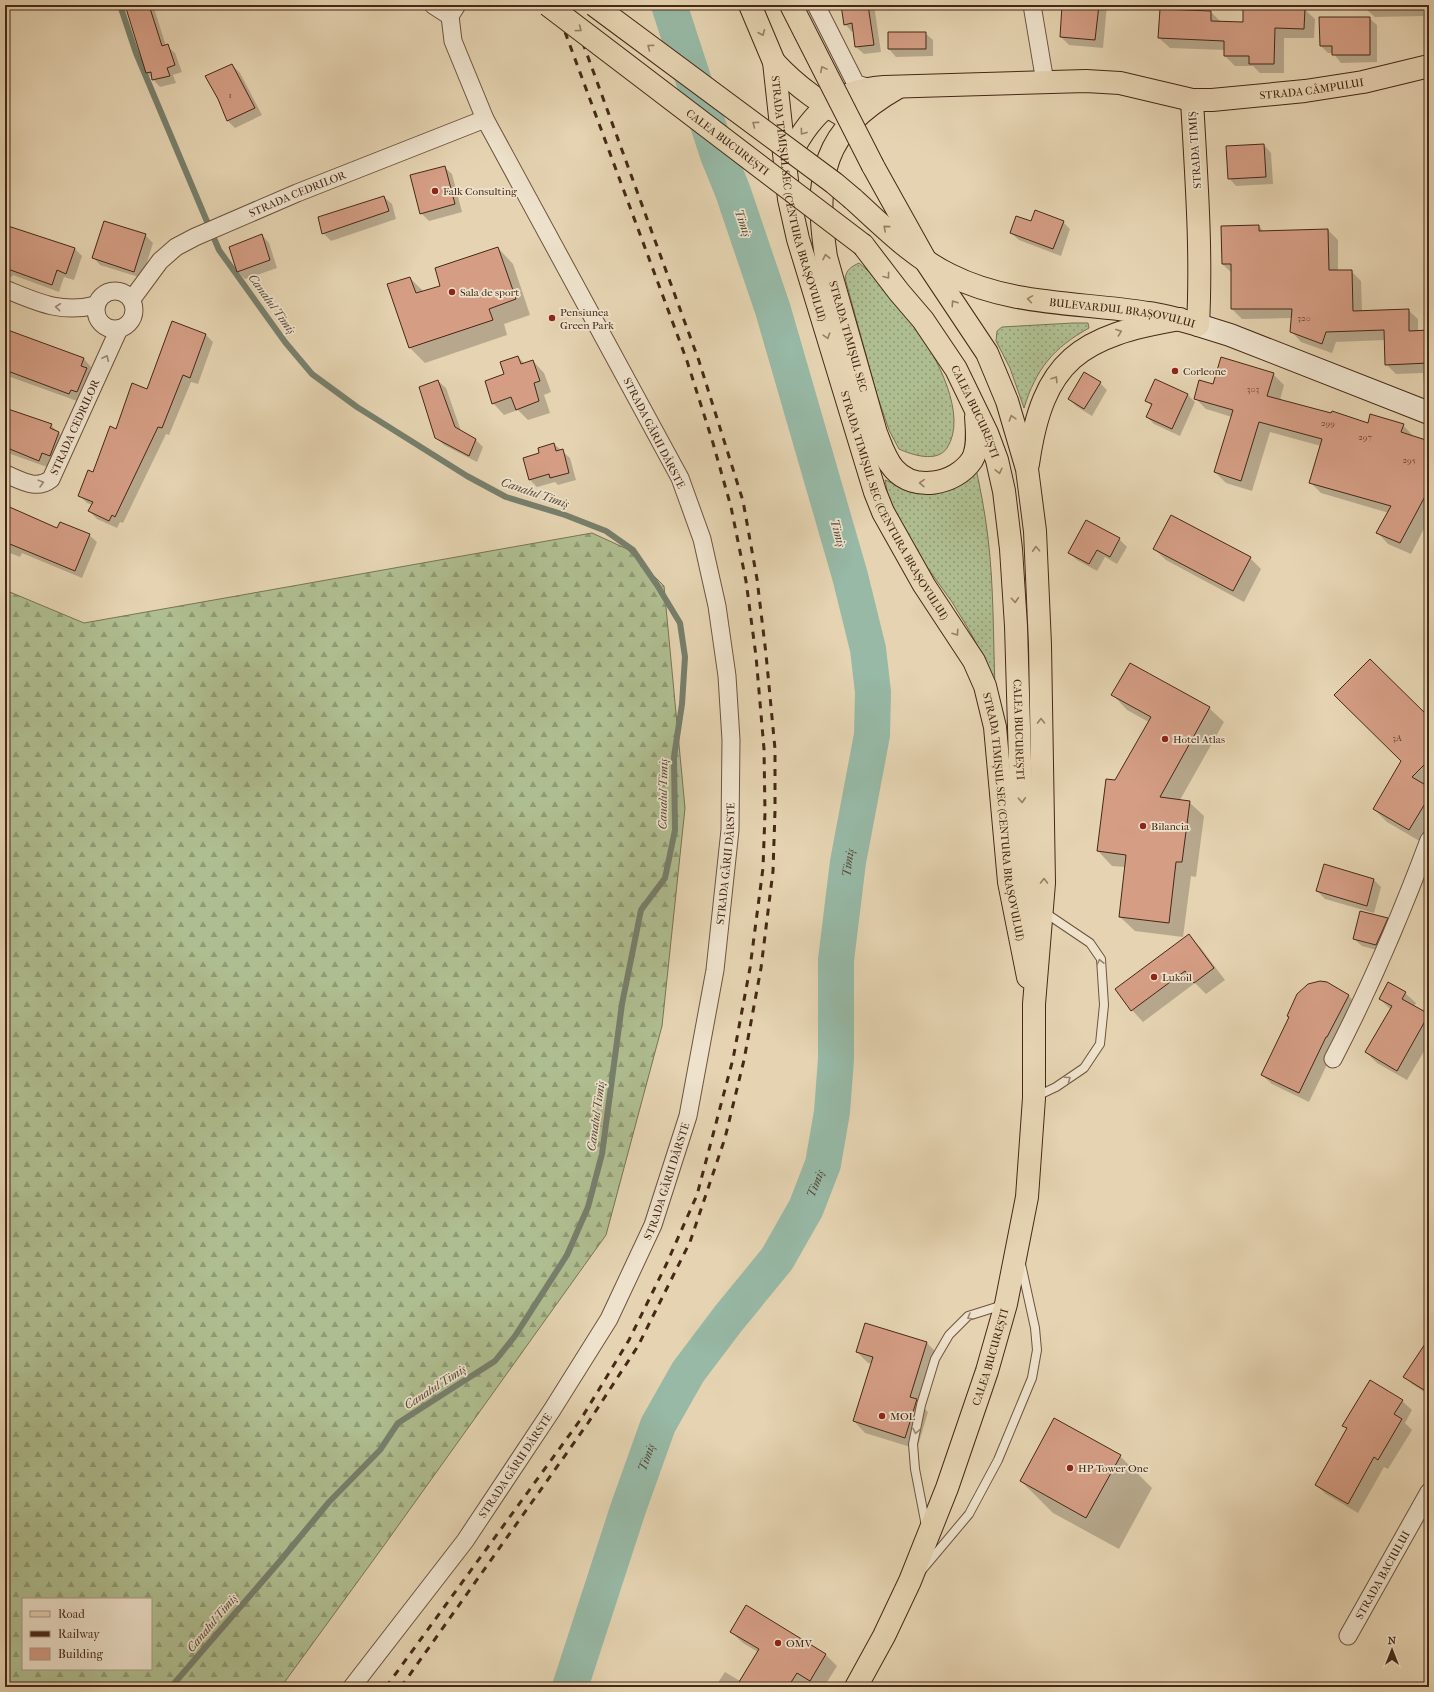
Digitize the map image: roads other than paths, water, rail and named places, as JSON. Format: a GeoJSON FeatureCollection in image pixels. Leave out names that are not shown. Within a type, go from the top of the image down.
{"type":"FeatureCollection","features":[{"type":"Feature","properties":{"kind":"main road","name":"CALEA BUCUREȘTI"},"geometry":{"type":"LineString","coordinates":[[548,5],[863,245],[899,292],[923,320],[956,370],[976,408],[997,460],[1008,515],[1016,626],[1020,762],[1034,1004],[1034,1098],[1027,1197],[1006,1304],[987,1371],[962,1446],[910,1581],[884,1636],[856,1687]]}},
{"type":"Feature","properties":{"kind":"main road","name":"CALEA BUCUREȘTI"},"geometry":{"type":"LineString","coordinates":[[594,5],[834,183],[926,263],[987,353],[1007,401],[1027,469],[1035,531],[1040,645],[1044,883],[1034,1004]]}},
{"type":"Feature","properties":{"kind":"main road","name":"STRADA TIMIȘUL SEC (CENTURA BRAȘOVULUI)"},"geometry":{"type":"LineString","coordinates":[[750,5],[774,62],[789,198],[798,239],[875,492],[898,540],[924,584],[963,642],[974,661],[985,686],[995,727],[1009,882],[1034,1004]]}},
{"type":"Feature","properties":{"kind":"main road"},"geometry":{"type":"LineString","coordinates":[[792,5],[873,166],[926,263]]}},
{"type":"Feature","properties":{"kind":"main road"},"geometry":{"type":"LineString","coordinates":[[774,62],[791,80],[808,94],[852,121]]}},
{"type":"Feature","properties":{"kind":"main road","name":"STRADA CÂMPULUI"},"geometry":{"type":"LineString","coordinates":[[1192,100],[1212,100],[1305,91],[1364,82],[1429,66]]}},
{"type":"Feature","properties":{"kind":"main road","name":"STRADA TIMIȘ"},"geometry":{"type":"LineString","coordinates":[[786,162],[796,141],[806,126],[827,106],[844,96],[871,88],[1086,81],[1120,83],[1192,100],[1200,228],[1200,262],[1189,322]]}},
{"type":"Feature","properties":{"kind":"main road","name":"STRADA TIMIȘUL SEC"},"geometry":{"type":"LineString","coordinates":[[897,88],[881,97],[852,121],[838,139],[830,153],[821,195],[822,228],[826,257],[874,426],[884,454],[893,469],[903,478],[918,484],[945,480],[959,474],[972,459],[977,440],[976,408]]}},
{"type":"Feature","properties":{"kind":"main road","name":"BULEVARDUL BRAȘOVULUI"},"geometry":{"type":"LineString","coordinates":[[926,263],[950,276],[1002,294],[1064,304],[1148,313],[1189,322],[1230,335],[1429,413]]}},
{"type":"Feature","properties":{"kind":"main road"},"geometry":{"type":"LineString","coordinates":[[1027,469],[1031,441],[1038,415],[1048,388],[1062,367],[1084,349],[1105,338],[1147,325],[1189,322]]}},
{"type":"Feature","properties":{"kind":"street"},"geometry":{"type":"LineString","coordinates":[[433,5],[454,11]]}},
{"type":"Feature","properties":{"kind":"street"},"geometry":{"type":"LineString","coordinates":[[816,5],[856,84],[871,88]]}},
{"type":"Feature","properties":{"kind":"street"},"geometry":{"type":"LineString","coordinates":[[1032,5],[1045,82]]}},
{"type":"Feature","properties":{"kind":"street","name":"STRADA GĂRII DÂRSTE"},"geometry":{"type":"LineString","coordinates":[[352,1687],[465,1541],[552,1410],[609,1319],[653,1225],[688,1116],[715,970],[730,830],[731,740],[727,676],[717,606],[702,539],[680,478],[485,119],[453,41],[454,11]]}},
{"type":"Feature","properties":{"kind":"street","name":"STRADA CEDRILOR"},"geometry":{"type":"LineString","coordinates":[[132,299],[160,261],[176,247],[195,237],[297,194],[485,119]]}},
{"type":"Feature","properties":{"kind":"street"},"geometry":{"type":"LineString","coordinates":[[5,288],[46,306],[76,309],[96,305]]}},
{"type":"Feature","properties":{"kind":"street"},"geometry":{"type":"LineString","coordinates":[[109,291],[122,291],[132,299],[135,311],[130,323],[119,329],[106,327],[101,323],[96,312],[96,305],[99,299],[109,291]]}},
{"type":"Feature","properties":{"kind":"street","name":"STRADA CEDRILOR"},"geometry":{"type":"LineString","coordinates":[[5,474],[32,485],[46,484],[51,479],[119,329]]}},
{"type":"Feature","properties":{"kind":"street"},"geometry":{"type":"LineString","coordinates":[[1333,1059],[1355,1018],[1378,966],[1429,840]]}},
{"type":"Feature","properties":{"kind":"street","name":"STRADA BACIULUI"},"geometry":{"type":"LineString","coordinates":[[1348,1636],[1429,1492]]}},
{"type":"Feature","properties":{"kind":"lane"},"geometry":{"type":"LineString","coordinates":[[1034,1098],[1056,1087],[1084,1068],[1100,1044],[1104,1004],[1101,959],[1090,943],[1041,910]]}},
{"type":"Feature","properties":{"kind":"lane"},"geometry":{"type":"LineString","coordinates":[[910,1581],[929,1563],[969,1514],[998,1460],[1032,1378],[1037,1350],[1035,1328],[1017,1250]]}},
{"type":"Feature","properties":{"kind":"lane"},"geometry":{"type":"LineString","coordinates":[[928,1537],[915,1469],[913,1444],[921,1405],[935,1358],[949,1335],[968,1316],[1006,1304]]}},
{"type":"Feature","properties":{"kind":"waterway","name":"Canalul Timiș"},"geometry":{"type":"LineString","coordinates":[[120,5],[136,53],[219,250],[285,342],[312,374],[357,407],[467,476],[506,497],[565,515],[606,531],[633,550],[657,585],[680,623],[685,657],[682,704],[674,757],[675,830],[665,878],[641,910],[622,1004],[602,1154],[588,1207],[567,1255],[515,1336],[495,1361],[398,1423],[380,1450],[329,1502],[171,1687]]}},
{"type":"Feature","properties":{"kind":"waterway","name":"Timiș"},"geometry":{"type":"LineString","coordinates":[[570,1687],[628,1509],[658,1425],[688,1372],[728,1319],[777,1259],[806,1208],[823,1164],[832,1112],[836,1059],[836,960],[848,862],[872,735],[873,692],[868,649],[850,576],[773,310],[733,192],[718,155],[669,5]]}},
{"type":"Feature","properties":{"kind":"railway"},"geometry":{"type":"LineString","coordinates":[[386,1687],[581,1419],[629,1340],[666,1265],[697,1195],[733,1059],[750,968],[763,868],[765,813],[764,749],[756,656],[746,581],[731,507],[713,443],[687,361],[555,5]]}},
{"type":"Feature","properties":{"kind":"railway"},"geometry":{"type":"LineString","coordinates":[[401,1687],[588,1423],[638,1346],[690,1242],[725,1138],[744,1060],[761,968],[773,871],[775,749],[757,579],[743,501],[699,361],[569,5]]}},
{"type":"Feature","properties":{"kind":"place","name":"Falk Consulting"},"geometry":{"type":"Point","coordinates":[435,191]}},
{"type":"Feature","properties":{"kind":"place","name":"Sala de sport"},"geometry":{"type":"Point","coordinates":[452,292]}},
{"type":"Feature","properties":{"kind":"place","name":"Pensiunea Green Park"},"geometry":{"type":"Point","coordinates":[552,318]}},
{"type":"Feature","properties":{"kind":"place","name":"Corleone"},"geometry":{"type":"Point","coordinates":[1175,371]}},
{"type":"Feature","properties":{"kind":"place","name":"Hotel Atlas"},"geometry":{"type":"Point","coordinates":[1165,739]}},
{"type":"Feature","properties":{"kind":"place","name":"Bilancia"},"geometry":{"type":"Point","coordinates":[1143,826]}},
{"type":"Feature","properties":{"kind":"place","name":"Lukoil"},"geometry":{"type":"Point","coordinates":[1154,977]}},
{"type":"Feature","properties":{"kind":"place","name":"MOL"},"geometry":{"type":"Point","coordinates":[882,1416]}},
{"type":"Feature","properties":{"kind":"place","name":"HP Tower One"},"geometry":{"type":"Point","coordinates":[1070,1468]}},
{"type":"Feature","properties":{"kind":"place","name":"OMV"},"geometry":{"type":"Point","coordinates":[778,1643]}}]}
